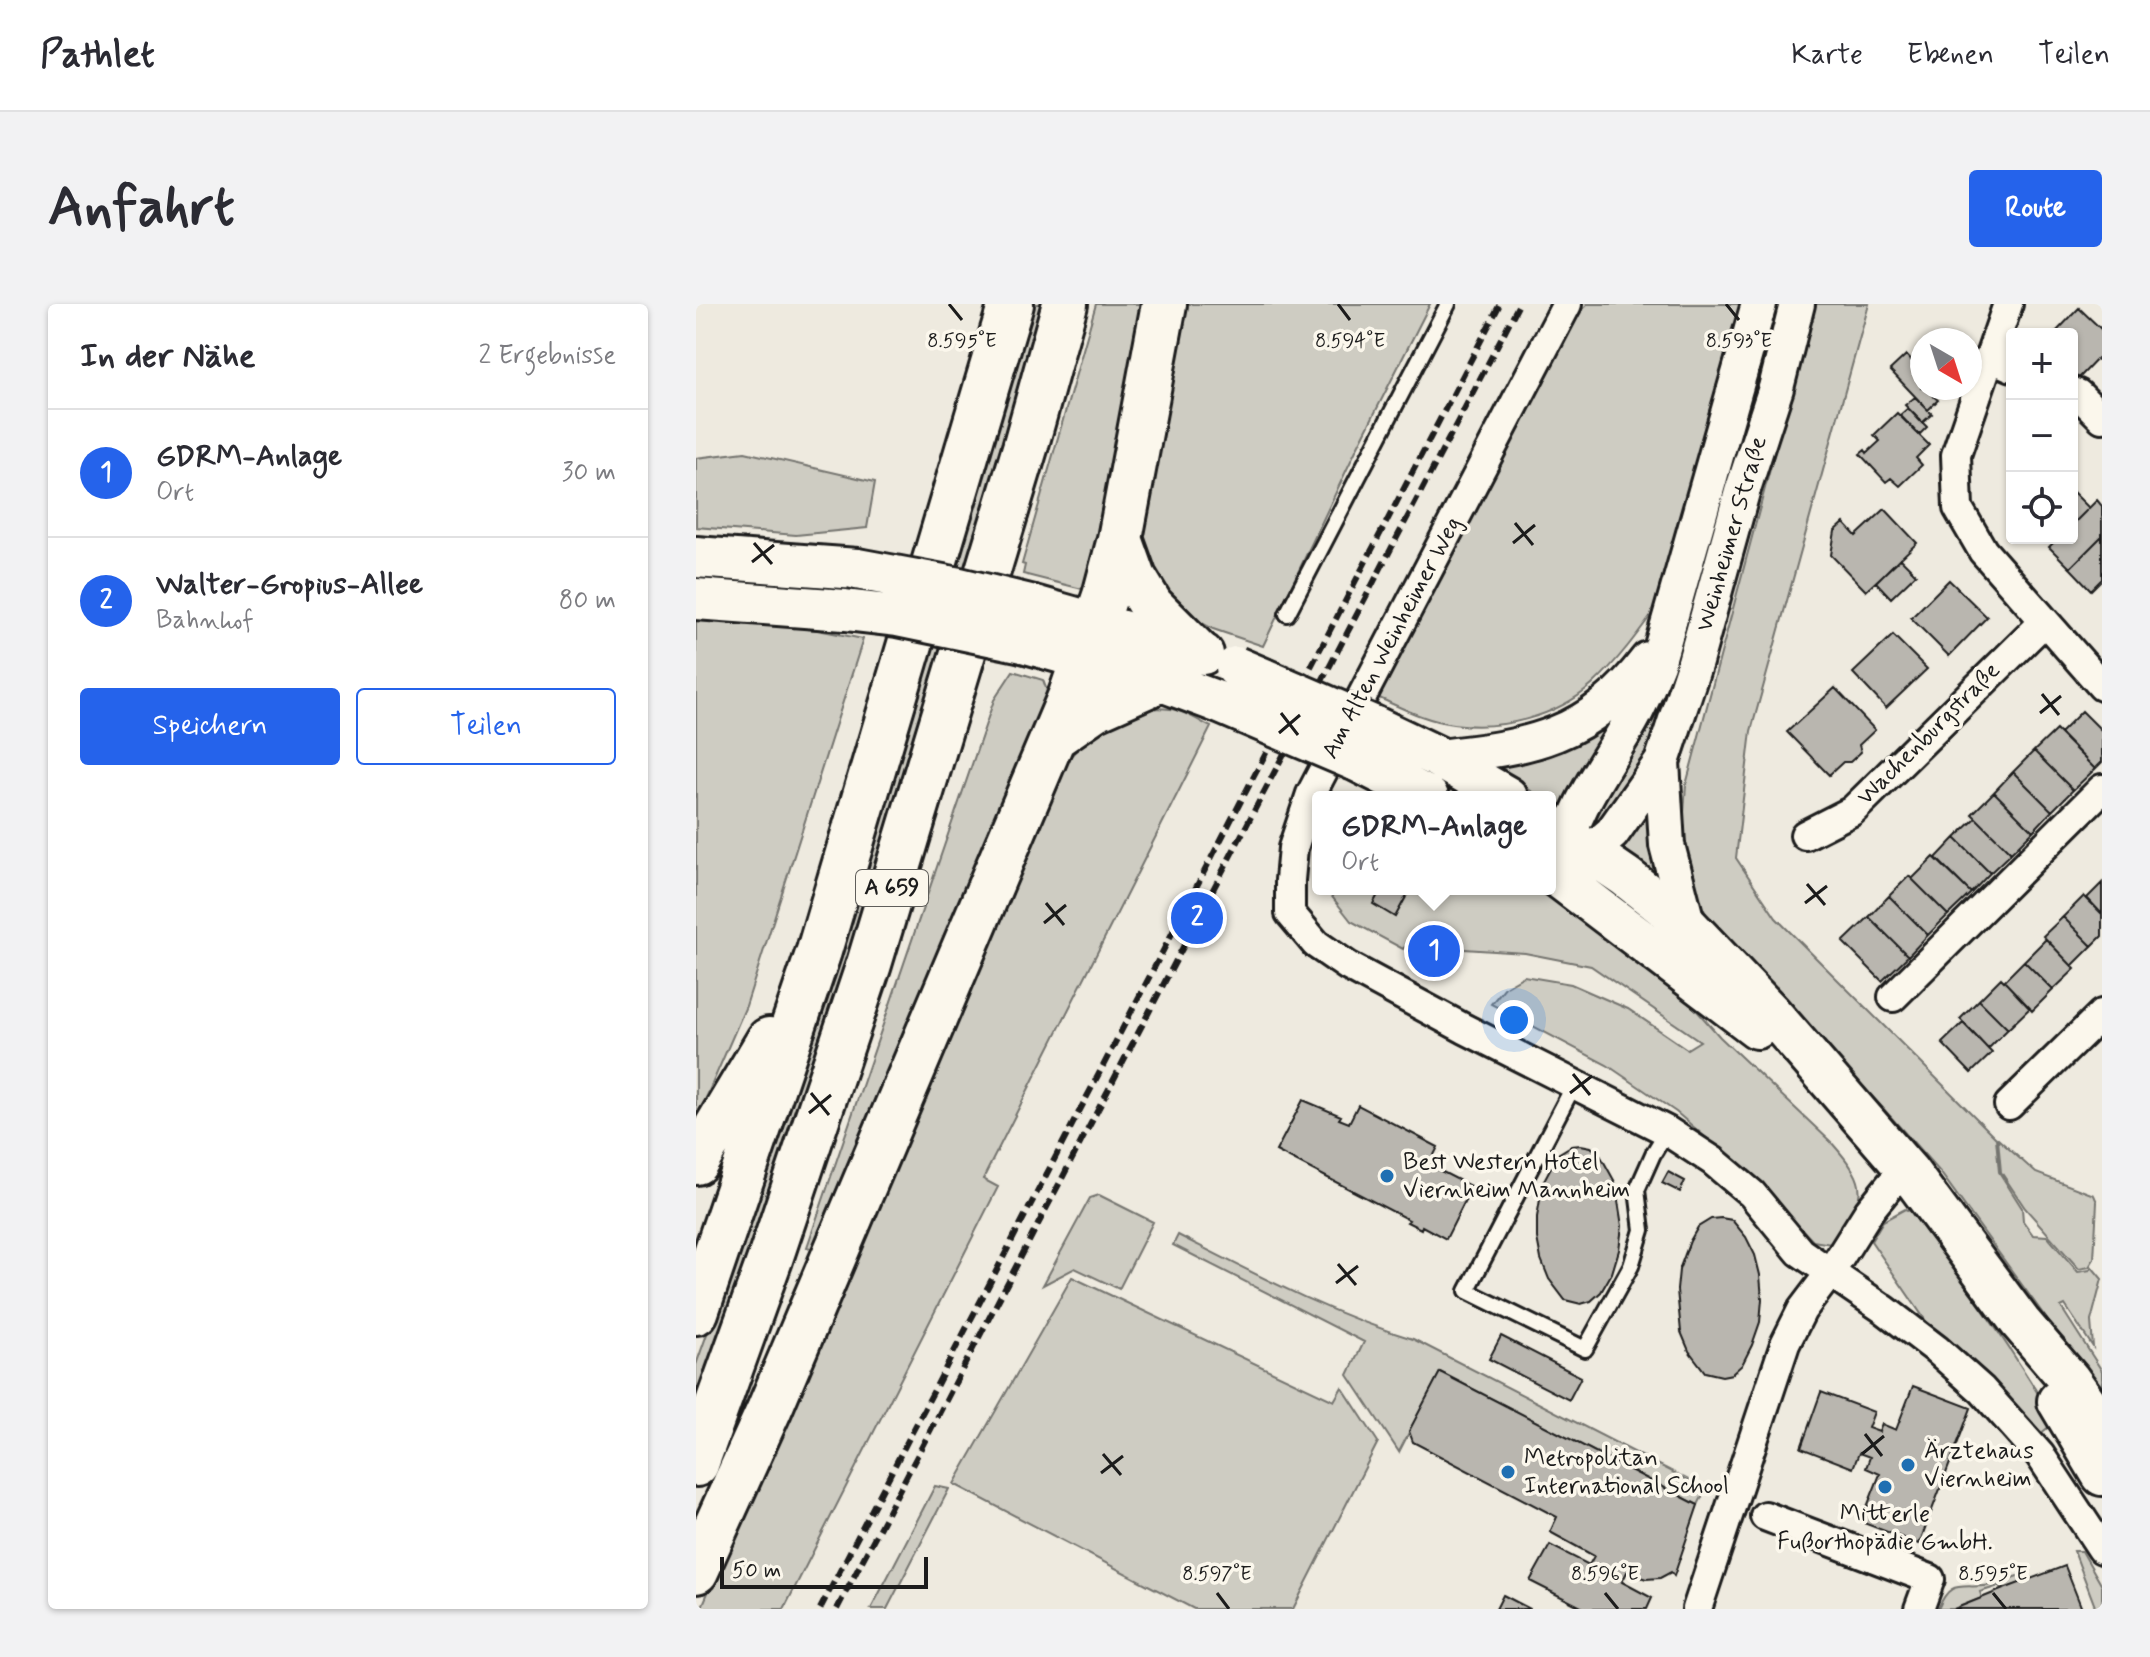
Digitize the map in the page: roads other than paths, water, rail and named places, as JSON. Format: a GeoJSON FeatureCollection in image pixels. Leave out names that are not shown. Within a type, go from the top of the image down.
{"type":"FeatureCollection","features":[{"type":"Feature","properties":{"kind":"highway","name":"A 659"},"geometry":{"type":"LineString","coordinates":[[696,1312],[819,951],[1011,304]]}},
{"type":"Feature","properties":{"kind":"highway","name":"A 659"},"geometry":{"type":"LineString","coordinates":[[696,1464],[770,1259],[869,964],[1025,448],[1065,304]]}},
{"type":"Feature","properties":{"kind":"highway"},"geometry":{"type":"LineString","coordinates":[[696,1571],[769,1410],[1055,736],[1090,640],[1120,539],[1164,304]]}},
{"type":"Feature","properties":{"kind":"highway"},"geometry":{"type":"LineString","coordinates":[[1120,539],[1134,578],[1151,606],[1196,651]]}},
{"type":"Feature","properties":{"kind":"highway"},"geometry":{"type":"LineString","coordinates":[[1055,736],[1094,709],[1159,680]]}},
{"type":"Feature","properties":{"kind":"highway"},"geometry":{"type":"LineString","coordinates":[[696,1162],[819,951]]}},
{"type":"Feature","properties":{"kind":"main road"},"geometry":{"type":"LineString","coordinates":[[696,557],[857,569],[959,588],[1028,624]]}},
{"type":"Feature","properties":{"kind":"main road"},"geometry":{"type":"LineString","coordinates":[[696,599],[1028,624],[1090,640],[1196,651],[1227,684],[1355,760],[1416,791]]}},
{"type":"Feature","properties":{"kind":"main road"},"geometry":{"type":"LineString","coordinates":[[1090,640],[1159,680],[1227,684],[1373,726],[1438,757],[1497,791]]}},
{"type":"Feature","properties":{"kind":"main road"},"geometry":{"type":"LineString","coordinates":[[1564,852],[1688,926],[1770,1012],[1908,1171],[2020,1322],[2069,1379],[2102,1425]]}},
{"type":"Feature","properties":{"kind":"main road"},"geometry":{"type":"LineString","coordinates":[[1564,852],[1719,997],[1850,1104]]}},
{"type":"Feature","properties":{"kind":"main road"},"geometry":{"type":"LineString","coordinates":[[2020,1322],[2048,1382],[2102,1475]]}},
{"type":"Feature","properties":{"kind":"street","name":"Am Alten Weinheimer Weg"},"geometry":{"type":"LineString","coordinates":[[1313,791],[1567,304]]}},
{"type":"Feature","properties":{"kind":"street","name":"Weinheimer Straße"},"geometry":{"type":"LineString","coordinates":[[1564,852],[1579,807],[1647,689],[1667,633],[1759,304]]}},
{"type":"Feature","properties":{"kind":"street","name":"Weinheimer Straße"},"geometry":{"type":"LineString","coordinates":[[1564,852],[1630,811],[1662,762],[1695,662],[1742,492],[1776,388],[1797,304]]}},
{"type":"Feature","properties":{"kind":"street"},"geometry":{"type":"LineString","coordinates":[[2008,304],[2000,362],[1956,455],[1958,508],[1983,551],[2102,686]]}},
{"type":"Feature","properties":{"kind":"street"},"geometry":{"type":"LineString","coordinates":[[2078,394],[2102,418]]}},
{"type":"Feature","properties":{"kind":"street","name":"Wachenburgstraße"},"geometry":{"type":"LineString","coordinates":[[1805,835],[1852,811],[2044,622]]}},
{"type":"Feature","properties":{"kind":"street","name":"Weinheimer Straße"},"geometry":{"type":"LineString","coordinates":[[1438,757],[1507,749],[1555,735],[1579,723],[1623,689],[1667,633]]}},
{"type":"Feature","properties":{"kind":"street","name":"Weinheimer Straße"},"geometry":{"type":"LineString","coordinates":[[1662,762],[1667,845],[1688,926]]}},
{"type":"Feature","properties":{"kind":"street"},"geometry":{"type":"LineString","coordinates":[[1893,997],[2102,789]]}},
{"type":"Feature","properties":{"kind":"street","name":"Am Alten Weinheimer Weg"},"geometry":{"type":"LineString","coordinates":[[1312,792],[1293,848],[1290,913],[1316,944],[1348,966],[1465,1029],[1667,1131],[1713,1161],[1752,1194],[1800,1252],[1885,1310],[1982,1390],[2040,1455],[2102,1549]]}},
{"type":"Feature","properties":{"kind":"street"},"geometry":{"type":"LineString","coordinates":[[2009,1105],[2102,1014]]}},
{"type":"Feature","properties":{"kind":"street"},"geometry":{"type":"LineString","coordinates":[[1697,1609],[1785,1344],[1802,1310],[1830,1273],[1869,1211],[1891,1184],[1908,1171]]}},
{"type":"Feature","properties":{"kind":"street"},"geometry":{"type":"LineString","coordinates":[[1765,1516],[1930,1579],[1919,1609]]}},
{"type":"Feature","properties":{"kind":"lane"},"geometry":{"type":"LineString","coordinates":[[1287,614],[1448,304]]}},
{"type":"Feature","properties":{"kind":"lane"},"geometry":{"type":"LineString","coordinates":[[1575,1083],[1467,1291],[1585,1349],[1631,1266],[1642,1230],[1637,1190],[1667,1131]]}},
{"type":"Feature","properties":{"kind":"railway"},"geometry":{"type":"LineString","coordinates":[[820,1609],[1500,304]]}},
{"type":"Feature","properties":{"kind":"railway"},"geometry":{"type":"LineString","coordinates":[[837,1609],[1519,304]]}},
{"type":"Feature","properties":{"kind":"place","name":"Walter-Gropius-Allee"},"geometry":{"type":"Point","coordinates":[1197,918]}},
{"type":"Feature","properties":{"kind":"place","name":"GDRM-Anlage"},"geometry":{"type":"Point","coordinates":[1434,951]}},
{"type":"Feature","properties":{"kind":"place","name":"Best Western Hotel Viernheim Mannheim"},"geometry":{"type":"Point","coordinates":[1387,1176]}},
{"type":"Feature","properties":{"kind":"place","name":"Ärztehaus Viernheim"},"geometry":{"type":"Point","coordinates":[1908,1465]}},
{"type":"Feature","properties":{"kind":"place","name":"Metropolitan International School"},"geometry":{"type":"Point","coordinates":[1508,1472]}},
{"type":"Feature","properties":{"kind":"place","name":"Mitterle Fußorthopädie GmbH."},"geometry":{"type":"Point","coordinates":[1885,1487]}}]}
